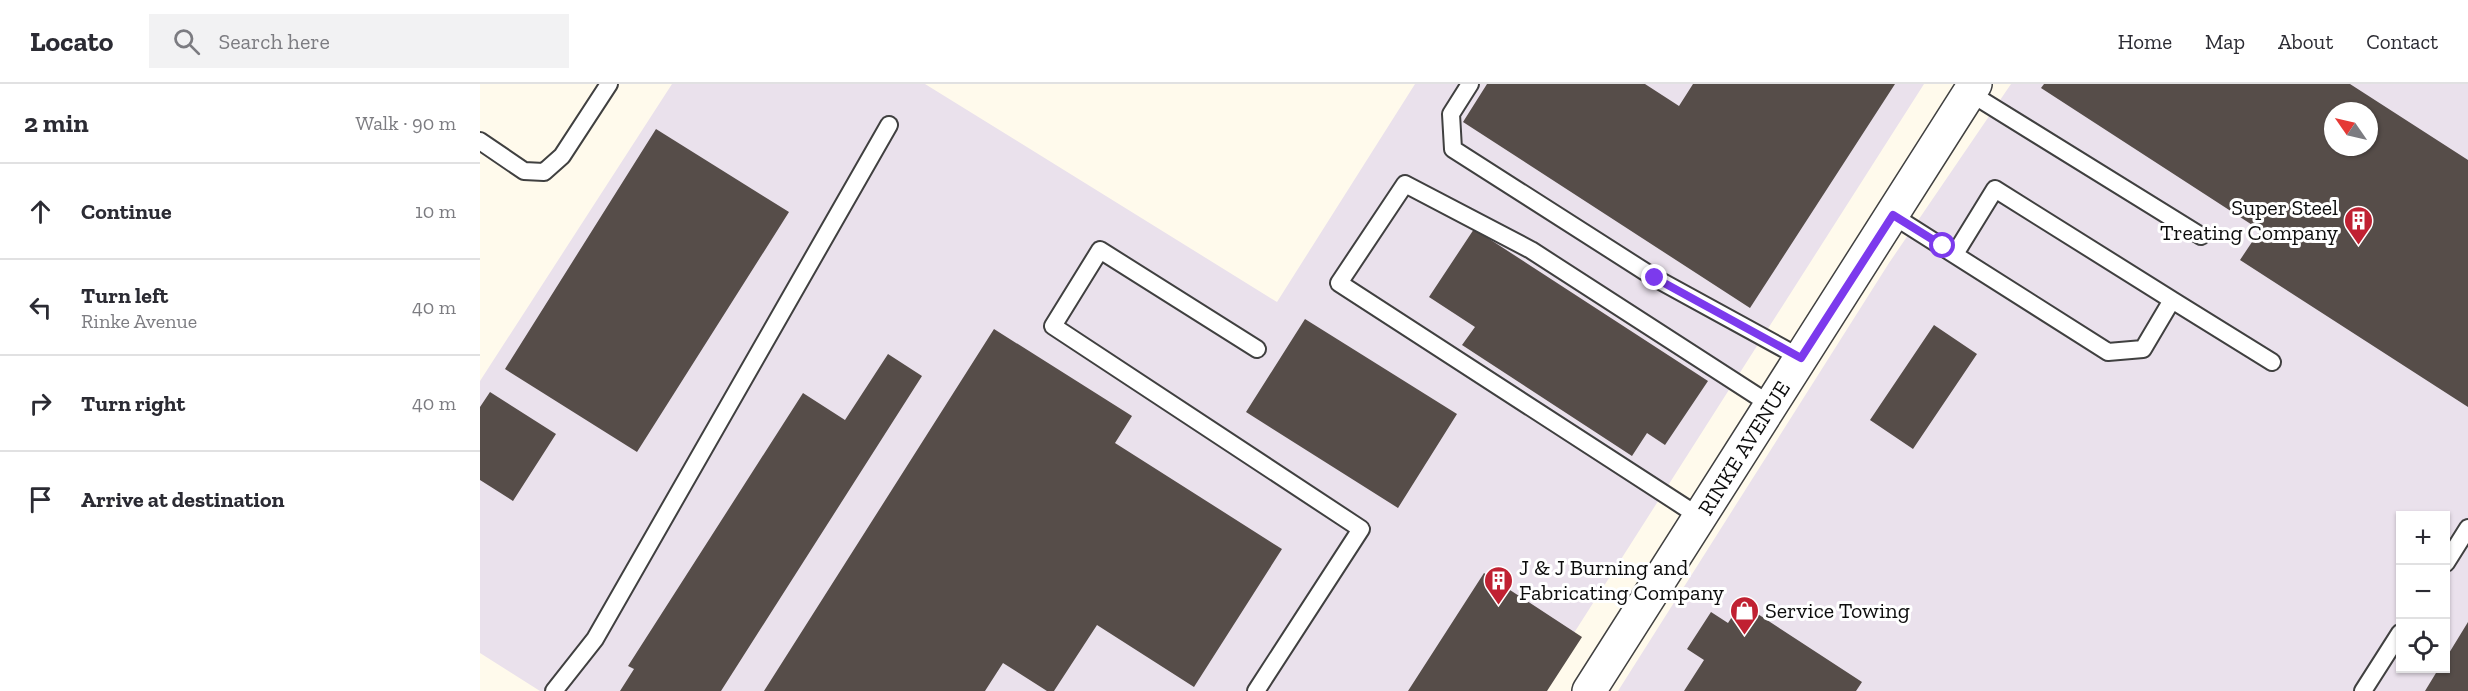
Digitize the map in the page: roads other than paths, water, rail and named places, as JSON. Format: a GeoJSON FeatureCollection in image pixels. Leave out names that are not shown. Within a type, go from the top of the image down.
{"type":"FeatureCollection","features":[{"type":"Feature","properties":{"kind":"street","name":"RINKE AVENUE"},"geometry":{"type":"LineString","coordinates":[[1589,691],[1972,88]]}},
{"type":"Feature","properties":{"kind":"lane"},"geometry":{"type":"LineString","coordinates":[[480,141],[524,171],[544,172],[562,156],[609,84]]}},
{"type":"Feature","properties":{"kind":"lane"},"geometry":{"type":"LineString","coordinates":[[1470,84],[1451,114],[1453,149],[1655,278],[1801,358]]}},
{"type":"Feature","properties":{"kind":"lane"},"geometry":{"type":"LineString","coordinates":[[1972,88],[2201,236]]}},
{"type":"Feature","properties":{"kind":"lane"},"geometry":{"type":"LineString","coordinates":[[554,691],[595,639],[889,124]]}},
{"type":"Feature","properties":{"kind":"lane"},"geometry":{"type":"LineString","coordinates":[[1700,517],[1339,283],[1405,184],[1531,250],[1771,405]]}},
{"type":"Feature","properties":{"kind":"lane"},"geometry":{"type":"LineString","coordinates":[[1955,254],[1995,189],[2272,362]]}},
{"type":"Feature","properties":{"kind":"lane"},"geometry":{"type":"LineString","coordinates":[[1893,215],[2108,352],[2144,349],[2172,300]]}},
{"type":"Feature","properties":{"kind":"lane"},"geometry":{"type":"LineString","coordinates":[[1256,691],[1361,529],[1053,326],[1100,250],[1257,349]]}},
{"type":"Feature","properties":{"kind":"lane"},"geometry":{"type":"LineString","coordinates":[[2450,555],[2468,528]]}},
{"type":"Feature","properties":{"kind":"lane"},"geometry":{"type":"LineString","coordinates":[[2363,691],[2396,639]]}},
{"type":"Feature","properties":{"kind":"place","name":"Super Steel Treating Company"},"geometry":{"type":"Point","coordinates":[2359,246]}},
{"type":"Feature","properties":{"kind":"place","name":"J & J Burning and Fabricating Company"},"geometry":{"type":"Point","coordinates":[1498,606]}},
{"type":"Feature","properties":{"kind":"place","name":"Service Towing"},"geometry":{"type":"Point","coordinates":[1744,636]}}]}
